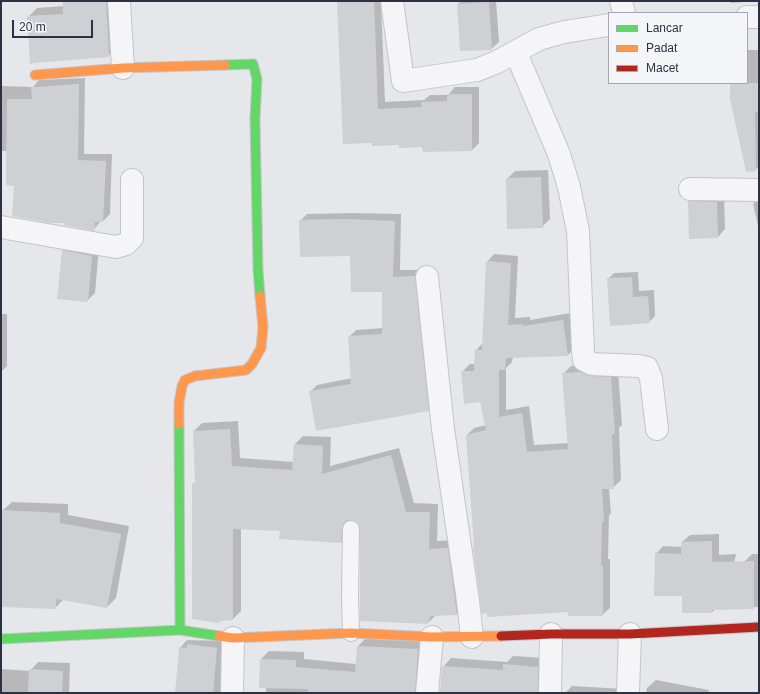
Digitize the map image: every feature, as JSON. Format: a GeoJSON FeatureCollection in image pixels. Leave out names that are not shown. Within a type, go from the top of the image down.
{"type":"FeatureCollection","features":[{"type":"Feature","properties":{"kind":"street"},"geometry":{"type":"LineString","coordinates":[[119,1],[123,68]]}},
{"type":"Feature","properties":{"kind":"street"},"geometry":{"type":"LineString","coordinates":[[392,1],[403,81],[477,70],[497,62],[526,46],[564,32],[608,25]]}},
{"type":"Feature","properties":{"kind":"street"},"geometry":{"type":"LineString","coordinates":[[621,1],[624,12]]}},
{"type":"Feature","properties":{"kind":"street"},"geometry":{"type":"LineString","coordinates":[[748,17],[759,17]]}},
{"type":"Feature","properties":{"kind":"street"},"geometry":{"type":"LineString","coordinates":[[526,46],[569,187],[578,231],[584,360],[592,364],[639,366],[647,368],[651,378],[657,430]]}},
{"type":"Feature","properties":{"kind":"street"},"geometry":{"type":"LineString","coordinates":[[35,75],[123,68],[253,64],[256,78],[255,119],[258,245],[263,327],[261,348],[252,364],[246,370],[194,376],[185,380],[182,386],[180,402],[180,630]]}},
{"type":"Feature","properties":{"kind":"street"},"geometry":{"type":"LineString","coordinates":[[1,226],[116,247],[126,244],[132,238],[132,180]]}},
{"type":"Feature","properties":{"kind":"street"},"geometry":{"type":"LineString","coordinates":[[690,189],[759,190]]}},
{"type":"Feature","properties":{"kind":"street"},"geometry":{"type":"LineString","coordinates":[[427,277],[442,429],[472,637]]}},
{"type":"Feature","properties":{"kind":"street"},"geometry":{"type":"LineString","coordinates":[[1,639],[180,630],[234,638],[351,633],[432,637],[472,637],[551,634],[630,634],[759,627]]}},
{"type":"Feature","properties":{"kind":"street"},"geometry":{"type":"LineString","coordinates":[[550,693],[551,634]]}},
{"type":"Feature","properties":{"kind":"street"},"geometry":{"type":"LineString","coordinates":[[628,693],[630,634]]}},
{"type":"Feature","properties":{"kind":"street"},"geometry":{"type":"LineString","coordinates":[[427,693],[432,637]]}},
{"type":"Feature","properties":{"kind":"street"},"geometry":{"type":"LineString","coordinates":[[232,693],[234,638]]}},
{"type":"Feature","properties":{"kind":"lane"},"geometry":{"type":"LineString","coordinates":[[351,529],[351,633]]}},
{"type":"Feature","properties":{"kind":"building"},"geometry":{"type":"Polygon","coordinates":[[[63,1],[106,1],[109,57],[30,64],[27,16],[63,14],[63,1]]]}},
{"type":"Feature","properties":{"kind":"building"},"geometry":{"type":"Polygon","coordinates":[[[337,1],[374,1],[378,109],[422,107],[421,102],[447,101],[447,94],[472,94],[472,151],[423,152],[422,147],[399,148],[399,145],[372,146],[372,143],[343,144],[337,1]]]}},
{"type":"Feature","properties":{"kind":"building"},"geometry":{"type":"Polygon","coordinates":[[[489,2],[492,50],[460,51],[457,4],[489,2]]]}},
{"type":"Feature","properties":{"kind":"building"},"geometry":{"type":"Polygon","coordinates":[[[759,83],[759,112],[755,112],[756,171],[746,172],[730,99],[730,84],[759,83]]]}},
{"type":"Feature","properties":{"kind":"building"},"geometry":{"type":"Polygon","coordinates":[[[79,84],[78,160],[106,161],[103,222],[95,222],[94,231],[64,225],[64,223],[49,223],[12,216],[14,186],[6,185],[7,99],[32,99],[31,87],[79,84]]]}},
{"type":"Feature","properties":{"kind":"building"},"geometry":{"type":"Polygon","coordinates":[[[541,177],[543,228],[507,229],[506,178],[541,177]]]}},
{"type":"Feature","properties":{"kind":"building"},"geometry":{"type":"Polygon","coordinates":[[[688,201],[717,202],[718,238],[689,239],[688,201]]]}},
{"type":"Feature","properties":{"kind":"building"},"geometry":{"type":"Polygon","coordinates":[[[345,219],[395,221],[393,277],[415,276],[429,411],[316,431],[309,391],[351,384],[348,336],[382,334],[382,292],[351,292],[350,256],[300,257],[299,220],[345,219]]]}},
{"type":"Feature","properties":{"kind":"building"},"geometry":{"type":"Polygon","coordinates":[[[62,250],[92,256],[88,302],[57,299],[62,250]]]}},
{"type":"Feature","properties":{"kind":"building"},"geometry":{"type":"Polygon","coordinates":[[[486,261],[511,263],[508,325],[523,324],[523,326],[563,320],[568,356],[506,358],[505,370],[499,370],[499,417],[522,413],[527,452],[568,449],[562,373],[580,372],[591,376],[611,377],[615,434],[612,434],[614,489],[602,489],[604,522],[602,522],[601,566],[603,566],[603,616],[568,616],[568,612],[487,617],[487,613],[482,614],[473,547],[466,435],[486,430],[480,402],[464,404],[461,371],[474,371],[475,349],[482,350],[486,261]]]}},
{"type":"Feature","properties":{"kind":"building"},"geometry":{"type":"Polygon","coordinates":[[[632,277],[633,297],[648,296],[650,323],[610,326],[607,278],[632,277]]]}},
{"type":"Feature","properties":{"kind":"building"},"geometry":{"type":"Polygon","coordinates":[[[230,429],[232,466],[292,470],[294,444],[323,446],[322,474],[391,455],[406,512],[430,512],[429,549],[448,548],[457,615],[430,616],[428,624],[360,621],[360,529],[356,521],[351,520],[346,521],[343,524],[341,543],[279,539],[280,531],[233,529],[233,620],[220,621],[219,623],[192,619],[192,483],[195,483],[193,431],[230,429]]]}},
{"type":"Feature","properties":{"kind":"building"},"geometry":{"type":"Polygon","coordinates":[[[2,510],[60,513],[60,523],[121,534],[107,608],[56,599],[56,609],[1,607],[2,510]]]}},
{"type":"Feature","properties":{"kind":"building"},"geometry":{"type":"Polygon","coordinates":[[[712,541],[712,562],[754,561],[754,609],[712,610],[712,613],[682,613],[682,596],[654,596],[655,553],[681,554],[681,542],[712,541]]]}},
{"type":"Feature","properties":{"kind":"building"},"geometry":{"type":"Polygon","coordinates":[[[187,644],[217,648],[213,693],[175,693],[179,647],[187,648],[187,644]]]}},
{"type":"Feature","properties":{"kind":"building"},"geometry":{"type":"Polygon","coordinates":[[[357,646],[418,649],[415,693],[308,693],[308,689],[259,688],[260,659],[296,660],[296,667],[355,672],[357,646]]]}},
{"type":"Feature","properties":{"kind":"building"},"geometry":{"type":"Polygon","coordinates":[[[503,664],[538,667],[538,693],[440,693],[442,666],[503,670],[503,664]]]}},
{"type":"Feature","properties":{"kind":"building"},"geometry":{"type":"Polygon","coordinates":[[[29,669],[63,671],[62,693],[28,693],[29,669]]]}},
{"type":"Feature","properties":{"kind":"traffic: fast"},"geometry":{"type":"LineString","coordinates":[[225,65],[253,64],[257,79],[255,119],[258,269],[260,296]]}},
{"type":"Feature","properties":{"kind":"traffic: fast"},"geometry":{"type":"LineString","coordinates":[[179,424],[180,630]]}},
{"type":"Feature","properties":{"kind":"traffic: fast"},"geometry":{"type":"LineString","coordinates":[[1,639],[180,630],[219,636]]}},
{"type":"Feature","properties":{"kind":"traffic: slow"},"geometry":{"type":"LineString","coordinates":[[35,75],[123,68],[225,65]]}},
{"type":"Feature","properties":{"kind":"traffic: slow"},"geometry":{"type":"LineString","coordinates":[[179,424],[179,403],[182,386],[185,380],[195,376],[246,370],[252,364],[261,348],[263,327],[260,296]]}},
{"type":"Feature","properties":{"kind":"traffic: slow"},"geometry":{"type":"LineString","coordinates":[[219,636],[233,638],[351,633],[432,637],[501,636]]}},
{"type":"Feature","properties":{"kind":"traffic: jam"},"geometry":{"type":"LineString","coordinates":[[501,636],[551,634],[630,634],[759,627]]}}]}
